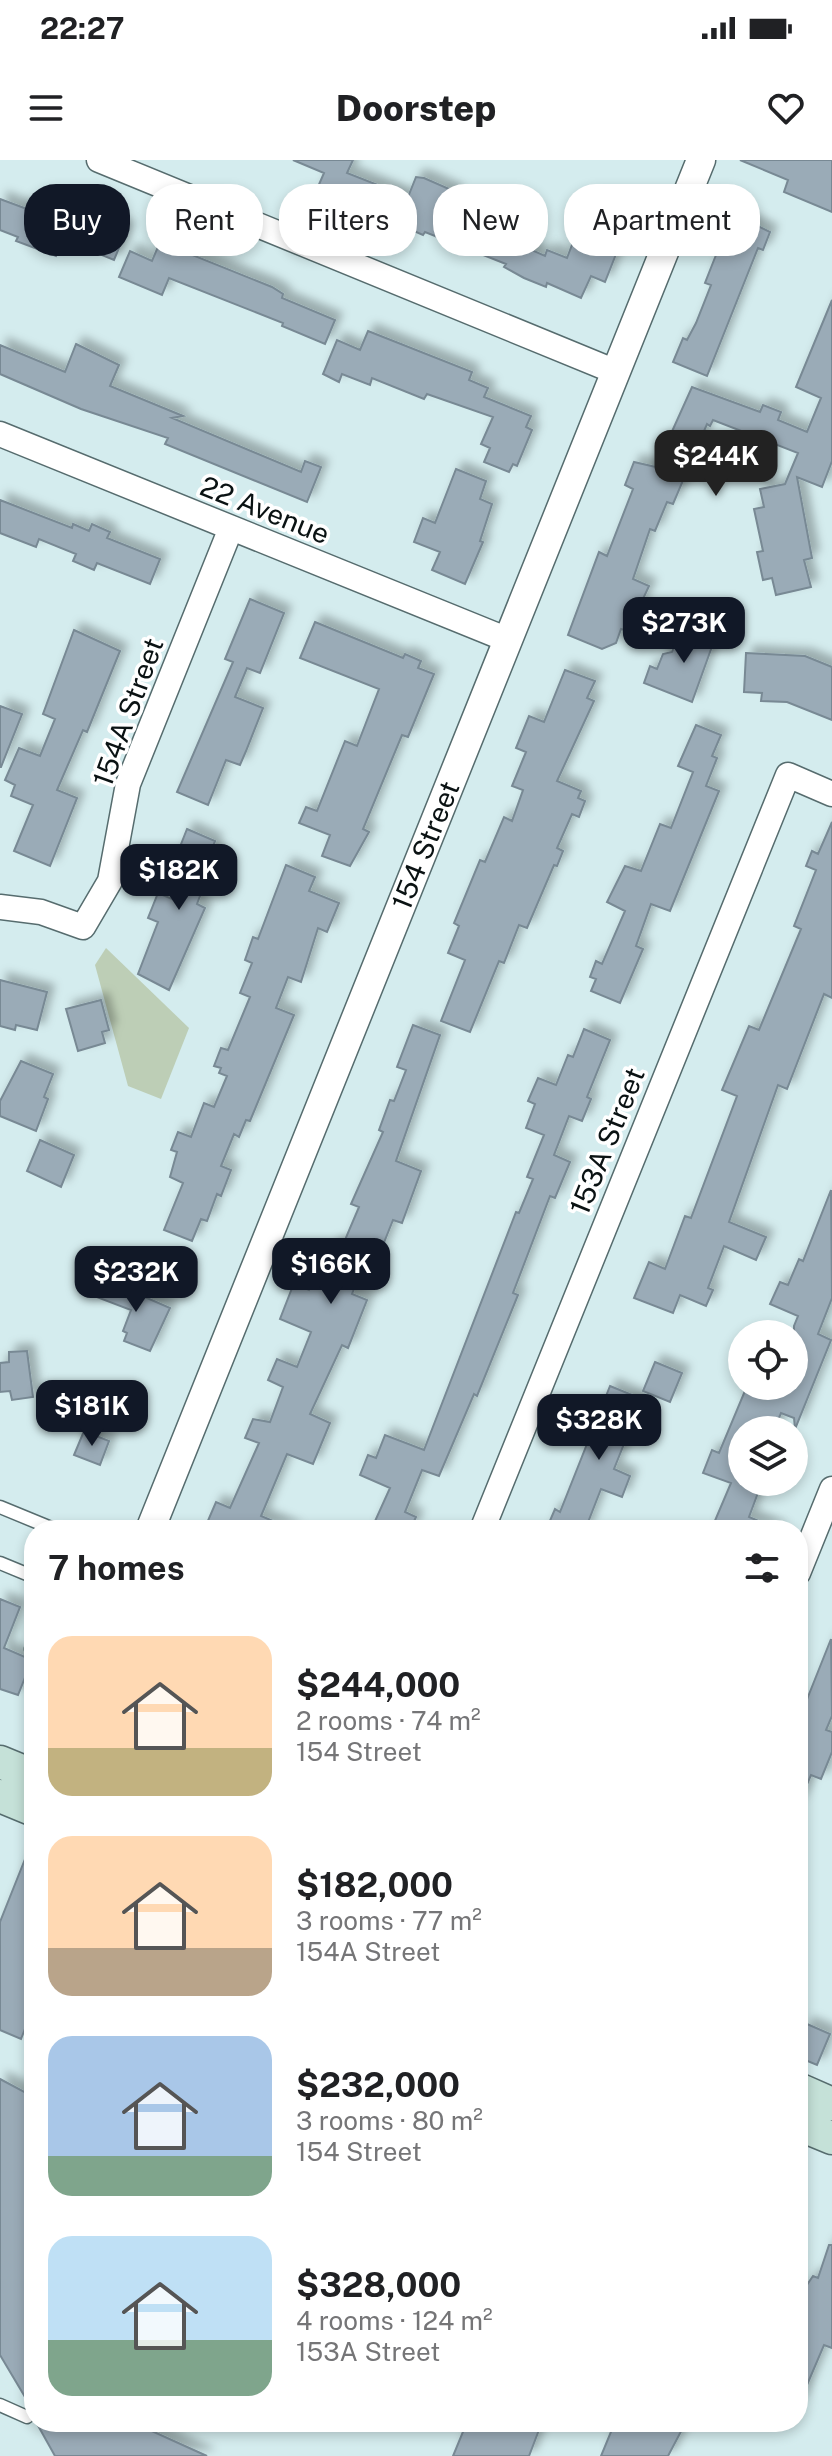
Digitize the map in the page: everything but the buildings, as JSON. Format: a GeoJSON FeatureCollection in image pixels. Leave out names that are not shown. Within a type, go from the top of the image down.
{"type":"FeatureCollection","features":[{"type":"Feature","properties":{"kind":"main road"},"geometry":{"type":"LineString","coordinates":[[0,1762],[24,1772]]}},
{"type":"Feature","properties":{"kind":"main road"},"geometry":{"type":"LineString","coordinates":[[0,1796],[24,1806]]}},
{"type":"Feature","properties":{"kind":"main road"},"geometry":{"type":"LineString","coordinates":[[808,2093],[832,2104]]}},
{"type":"Feature","properties":{"kind":"main road"},"geometry":{"type":"LineString","coordinates":[[808,2128],[832,2138]]}},
{"type":"Feature","properties":{"kind":"street"},"geometry":{"type":"LineString","coordinates":[[99,160],[616,372]]}},
{"type":"Feature","properties":{"kind":"street","name":"154 Street"},"geometry":{"type":"LineString","coordinates":[[154,1520],[701,160]]}},
{"type":"Feature","properties":{"kind":"street","name":"22 Avenue"},"geometry":{"type":"LineString","coordinates":[[0,434],[508,640]]}},
{"type":"Feature","properties":{"kind":"street","name":"154A Street"},"geometry":{"type":"LineString","coordinates":[[0,907],[41,912],[83,927],[110,881],[128,784],[231,528]]}},
{"type":"Feature","properties":{"kind":"street","name":"153A Street"},"geometry":{"type":"LineString","coordinates":[[486,1520],[788,775],[832,794]]}},
{"type":"Feature","properties":{"kind":"street"},"geometry":{"type":"LineString","coordinates":[[808,1548],[832,1489]]}},
{"type":"Feature","properties":{"kind":"lane"},"geometry":{"type":"LineString","coordinates":[[0,1507],[32,1520]]}},
{"type":"Feature","properties":{"kind":"lane"},"geometry":{"type":"LineString","coordinates":[[0,1563],[24,1573]]}},
{"type":"Feature","properties":{"kind":"lane"},"geometry":{"type":"LineString","coordinates":[[0,2405],[24,2416]]}},
{"type":"Feature","properties":{"kind":"green space"},"geometry":{"type":"Polygon","coordinates":[[[106,948],[189,1028],[161,1099],[128,1086],[95,965],[106,948]]]}}]}
